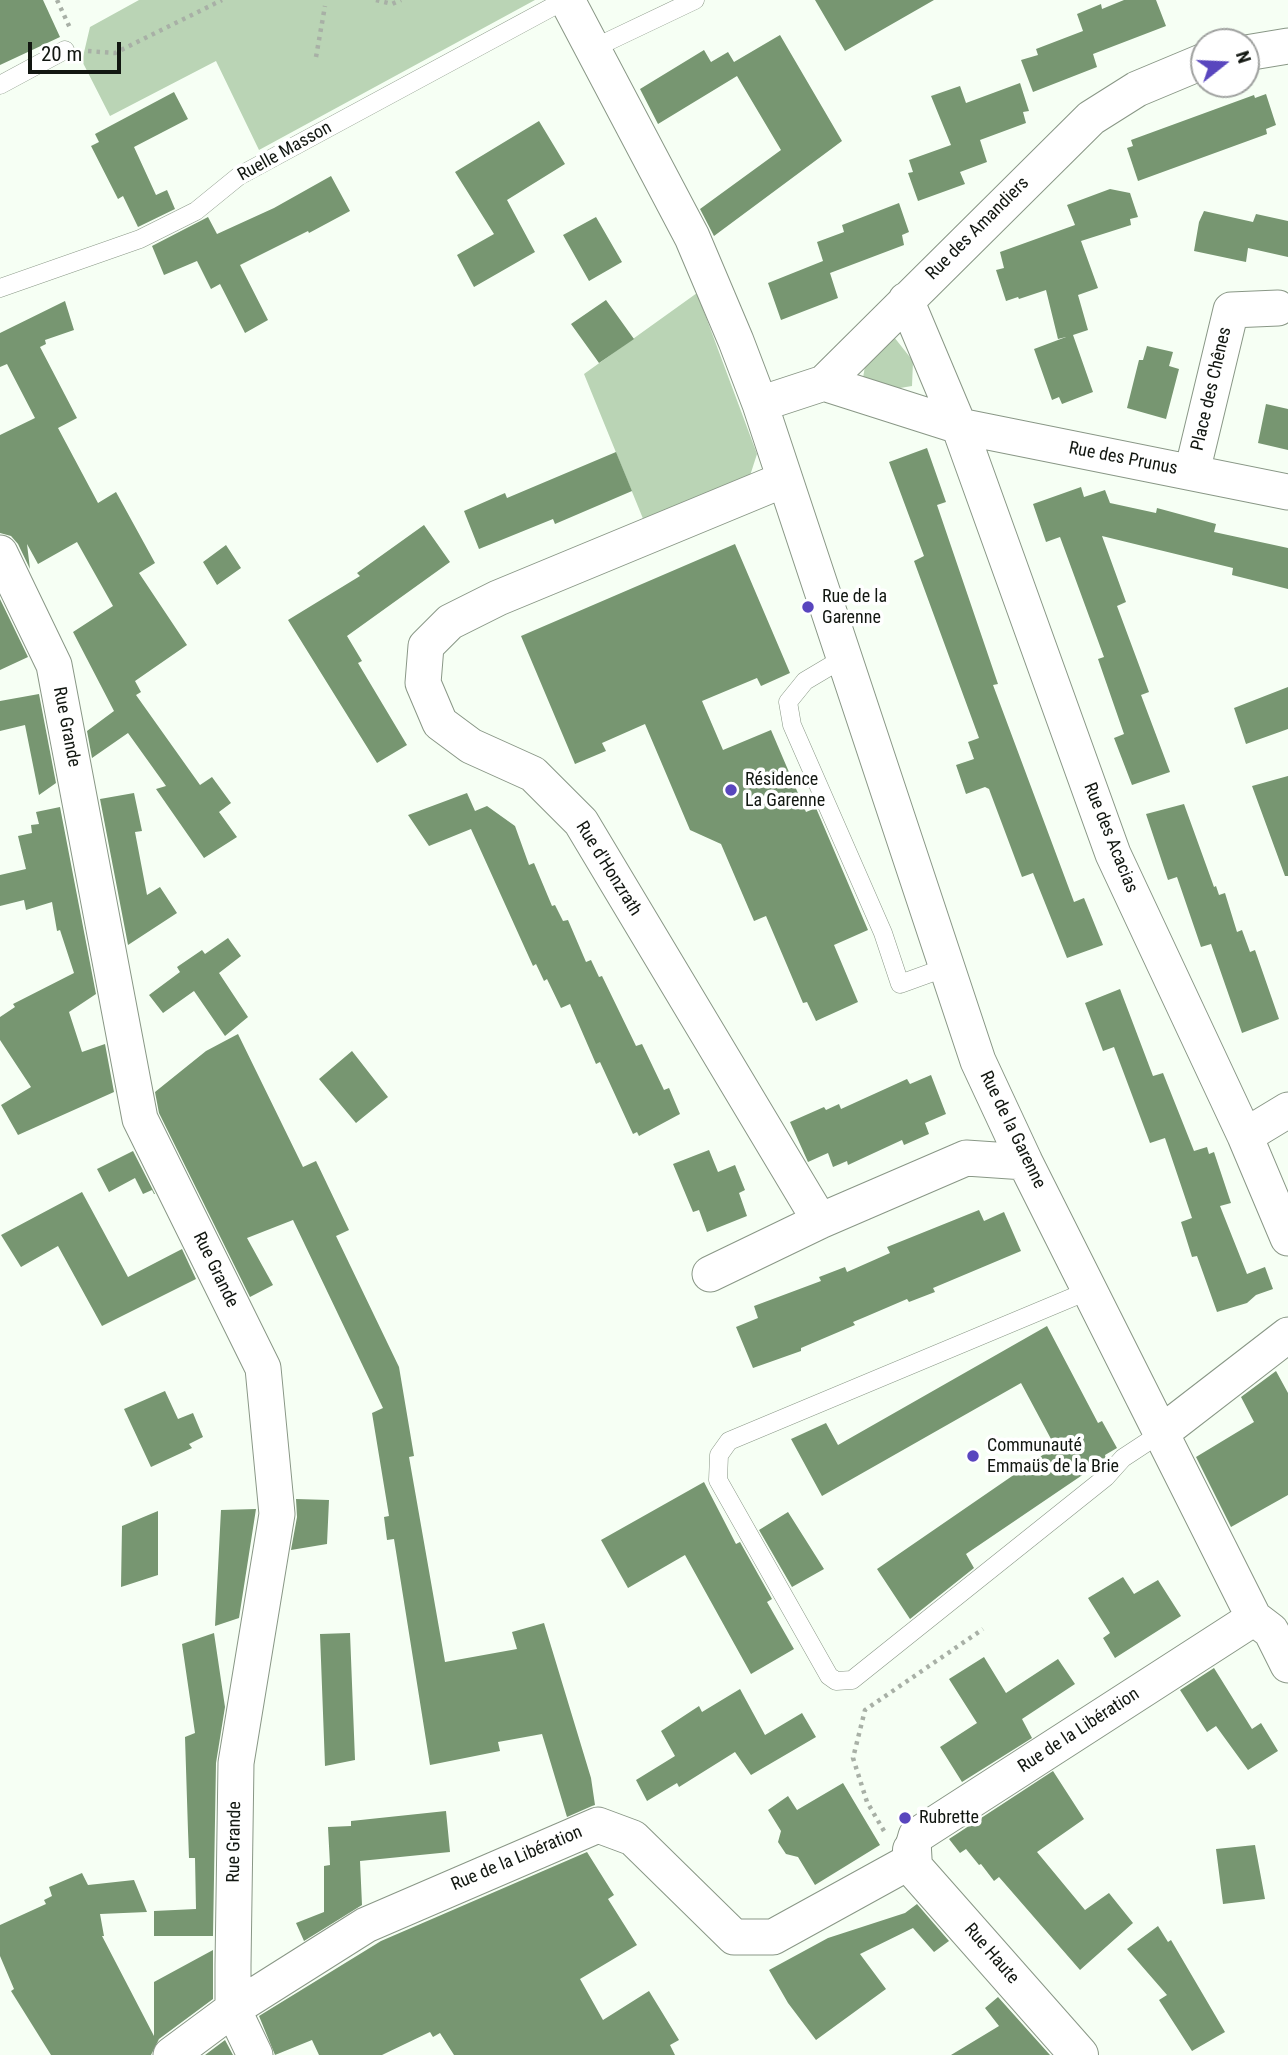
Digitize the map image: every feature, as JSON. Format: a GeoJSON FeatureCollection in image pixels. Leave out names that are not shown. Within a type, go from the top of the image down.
{"type":"FeatureCollection","features":[{"type":"Feature","properties":{"kind":"street","name":"Rue de la Garenne"},"geometry":{"type":"LineString","coordinates":[[566,0],[638,129],[692,237],[760,404],[842,659],[978,1061],[1025,1162],[1254,1618],[1271,1631],[1288,1665]]}},
{"type":"Feature","properties":{"kind":"street"},"geometry":{"type":"LineString","coordinates":[[1260,51],[1288,46]]}},
{"type":"Feature","properties":{"kind":"street","name":"Rue des Amandiers"},"geometry":{"type":"LineString","coordinates":[[760,404],[824,383],[1091,118],[1137,89],[1190,67]]}},
{"type":"Feature","properties":{"kind":"street","name":"Rue des Acacias"},"geometry":{"type":"LineString","coordinates":[[906,300],[958,426],[1113,854],[1245,1136],[1288,1238]]}},
{"type":"Feature","properties":{"kind":"street","name":"Place des Chênes"},"geometry":{"type":"LineString","coordinates":[[1192,472],[1231,310],[1278,308]]}},
{"type":"Feature","properties":{"kind":"street","name":"Rue des Prunus"},"geometry":{"type":"LineString","coordinates":[[824,383],[958,426],[1288,492]]}},
{"type":"Feature","properties":{"kind":"street","name":"Rue d'Honzrath"},"geometry":{"type":"LineString","coordinates":[[783,480],[498,598],[450,622],[426,646],[423,683],[440,723],[471,746],[533,774],[581,822],[820,1221]]}},
{"type":"Feature","properties":{"kind":"street","name":"Rue Grande"},"geometry":{"type":"LineString","coordinates":[[0,553],[54,664],[140,1119],[263,1368],[277,1514],[236,1763],[233,2009]]}},
{"type":"Feature","properties":{"kind":"street"},"geometry":{"type":"LineString","coordinates":[[966,1158],[1000,1107]]}},
{"type":"Feature","properties":{"kind":"street"},"geometry":{"type":"LineString","coordinates":[[1245,1136],[1288,1110]]}},
{"type":"Feature","properties":{"kind":"street"},"geometry":{"type":"LineString","coordinates":[[710,1274],[820,1221],[966,1158],[1025,1162]]}},
{"type":"Feature","properties":{"kind":"street"},"geometry":{"type":"LineString","coordinates":[[1161,1433],[1288,1335]]}},
{"type":"Feature","properties":{"kind":"street","name":"Rue de la Libération"},"geometry":{"type":"LineString","coordinates":[[171,2055],[233,2009],[366,1925],[598,1825],[633,1838],[734,1937],[773,1937],[912,1856],[916,1836],[1254,1618]]}},
{"type":"Feature","properties":{"kind":"street","name":"Rue Haute"},"geometry":{"type":"LineString","coordinates":[[912,1856],[1079,2055]]}},
{"type":"Feature","properties":{"kind":"street","name":"Rue de la Libération"},"geometry":{"type":"LineString","coordinates":[[233,1965],[276,1962],[327,1950]]}},
{"type":"Feature","properties":{"kind":"street"},"geometry":{"type":"LineString","coordinates":[[233,2009],[255,2055]]}},
{"type":"Feature","properties":{"kind":"lane","name":"Ruelle Masson"},"geometry":{"type":"LineString","coordinates":[[0,288],[151,234],[195,211],[239,176],[566,0]]}},
{"type":"Feature","properties":{"kind":"lane"},"geometry":{"type":"LineString","coordinates":[[592,49],[695,0]]}},
{"type":"Feature","properties":{"kind":"lane"},"geometry":{"type":"LineString","coordinates":[[0,85],[65,50]]}},
{"type":"Feature","properties":{"kind":"lane"},"geometry":{"type":"LineString","coordinates":[[842,659],[805,681],[788,702],[792,724],[883,933],[900,984],[947,967]]}},
{"type":"Feature","properties":{"kind":"lane"},"geometry":{"type":"LineString","coordinates":[[1090,1290],[729,1441],[719,1455],[718,1480],[829,1676],[836,1681],[852,1680],[1106,1477],[1123,1458],[1161,1433]]}},
{"type":"Feature","properties":{"kind":"path"},"geometry":{"type":"LineString","coordinates":[[65,50],[115,53],[222,0]]}},
{"type":"Feature","properties":{"kind":"path"},"geometry":{"type":"LineString","coordinates":[[376,0],[392,4],[401,0]]}},
{"type":"Feature","properties":{"kind":"path"},"geometry":{"type":"LineString","coordinates":[[317,57],[325,6]]}},
{"type":"Feature","properties":{"kind":"path"},"geometry":{"type":"LineString","coordinates":[[912,1856],[890,1841],[867,1802],[853,1758],[865,1710],[983,1629]]}},
{"type":"Feature","properties":{"kind":"green space"},"geometry":{"type":"Polygon","coordinates":[[[139,0],[535,0],[259,150],[216,61],[110,116],[82,61],[90,27],[139,0]]]}},
{"type":"Feature","properties":{"kind":"green space"},"geometry":{"type":"Polygon","coordinates":[[[697,293],[757,454],[747,485],[646,526],[584,374],[697,293]]]}},
{"type":"Feature","properties":{"kind":"green space"},"geometry":{"type":"Polygon","coordinates":[[[894,337],[913,361],[912,386],[894,389],[863,378],[867,354],[894,337]]]}},
{"type":"Feature","properties":{"kind":"building"},"geometry":{"type":"Polygon","coordinates":[[[0,0],[43,0],[60,37],[0,65],[0,0]]]}},
{"type":"Feature","properties":{"kind":"building"},"geometry":{"type":"Polygon","coordinates":[[[815,0],[934,0],[845,51],[815,0]]]}},
{"type":"Feature","properties":{"kind":"building"},"geometry":{"type":"Polygon","coordinates":[[[1124,0],[1156,0],[1166,26],[1093,54],[1097,67],[1033,92],[1021,60],[1038,55],[1036,49],[1083,31],[1077,14],[1101,4],[1102,9],[1124,0]]]}},
{"type":"Feature","properties":{"kind":"building"},"geometry":{"type":"Polygon","coordinates":[[[780,35],[842,141],[714,236],[700,209],[781,150],[737,76],[658,124],[640,89],[704,50],[711,62],[728,52],[734,62],[780,35]]]}},
{"type":"Feature","properties":{"kind":"building"},"geometry":{"type":"Polygon","coordinates":[[[1020,83],[1029,111],[1023,112],[1026,123],[980,140],[987,162],[960,172],[965,184],[918,201],[908,173],[913,172],[909,160],[951,145],[931,96],[960,86],[966,103],[1020,83]]]}},
{"type":"Feature","properties":{"kind":"building"},"geometry":{"type":"Polygon","coordinates":[[[174,92],[188,119],[134,147],[156,195],[167,190],[175,209],[138,227],[123,196],[118,199],[91,146],[99,142],[95,134],[174,92]]]}},
{"type":"Feature","properties":{"kind":"building"},"geometry":{"type":"Polygon","coordinates":[[[1266,94],[1276,125],[1266,129],[1267,134],[1138,181],[1127,148],[1133,146],[1131,140],[1246,98],[1266,94]]]}},
{"type":"Feature","properties":{"kind":"building"},"geometry":{"type":"Polygon","coordinates":[[[539,121],[565,164],[507,200],[535,252],[474,287],[457,255],[494,234],[455,172],[539,121]]]}},
{"type":"Feature","properties":{"kind":"building"},"geometry":{"type":"Polygon","coordinates":[[[331,176],[350,211],[240,265],[268,320],[245,333],[220,284],[211,289],[197,261],[164,275],[152,246],[208,217],[217,234],[274,208],[331,176]]]}},
{"type":"Feature","properties":{"kind":"building"},"geometry":{"type":"Polygon","coordinates":[[[1110,189],[1130,193],[1138,217],[1130,219],[1131,225],[1081,241],[1098,288],[1078,295],[1088,330],[1073,335],[1093,392],[1062,404],[1059,397],[1052,400],[1034,349],[1066,337],[1058,339],[1046,290],[1006,301],[996,270],[1004,268],[1000,252],[1075,225],[1067,205],[1110,189]]]}},
{"type":"Feature","properties":{"kind":"building"},"geometry":{"type":"Polygon","coordinates":[[[899,203],[909,232],[902,235],[904,245],[830,273],[838,298],[781,320],[768,283],[823,261],[817,242],[844,232],[842,225],[899,203]]]}},
{"type":"Feature","properties":{"kind":"building"},"geometry":{"type":"Polygon","coordinates":[[[1204,211],[1253,222],[1256,214],[1288,221],[1288,257],[1248,248],[1246,262],[1194,251],[1199,222],[1204,211]]]}},
{"type":"Feature","properties":{"kind":"building"},"geometry":{"type":"Polygon","coordinates":[[[596,217],[622,262],[589,281],[563,235],[596,217]]]}},
{"type":"Feature","properties":{"kind":"building"},"geometry":{"type":"Polygon","coordinates":[[[606,300],[634,339],[599,363],[571,324],[606,300]]]}},
{"type":"Feature","properties":{"kind":"building"},"geometry":{"type":"Polygon","coordinates":[[[65,301],[74,330],[45,340],[46,344],[40,347],[77,418],[58,428],[98,503],[116,492],[155,563],[139,573],[187,645],[135,681],[141,692],[136,695],[200,785],[212,777],[231,803],[219,812],[237,837],[204,858],[156,789],[166,786],[128,733],[92,758],[87,731],[114,711],[73,632],[113,606],[77,542],[38,564],[27,544],[30,569],[18,544],[11,536],[0,533],[0,435],[35,418],[7,364],[0,367],[0,333],[65,301]]]}},
{"type":"Feature","properties":{"kind":"building"},"geometry":{"type":"Polygon","coordinates":[[[1147,346],[1173,352],[1169,366],[1179,369],[1166,419],[1127,408],[1139,360],[1143,360],[1147,346]]]}},
{"type":"Feature","properties":{"kind":"building"},"geometry":{"type":"Polygon","coordinates":[[[1266,404],[1288,409],[1288,450],[1258,443],[1266,404]]]}},
{"type":"Feature","properties":{"kind":"building"},"geometry":{"type":"Polygon","coordinates":[[[927,448],[946,502],[937,505],[998,684],[993,685],[1074,902],[1084,898],[1103,945],[1067,958],[1033,873],[1022,877],[989,789],[985,787],[966,794],[956,765],[974,759],[968,742],[979,738],[914,561],[924,556],[889,462],[927,448]]]}},
{"type":"Feature","properties":{"kind":"building"},"geometry":{"type":"Polygon","coordinates":[[[616,452],[632,491],[555,524],[553,519],[479,549],[464,511],[505,493],[507,498],[616,452]]]}},
{"type":"Feature","properties":{"kind":"building"},"geometry":{"type":"Polygon","coordinates":[[[1081,487],[1084,497],[1105,490],[1110,503],[1156,513],[1157,508],[1216,524],[1214,532],[1288,548],[1288,589],[1232,575],[1233,568],[1102,536],[1126,602],[1117,606],[1149,692],[1141,695],[1170,772],[1132,785],[1114,738],[1124,734],[1098,659],[1104,657],[1060,537],[1046,542],[1033,504],[1081,487]]]}},
{"type":"Feature","properties":{"kind":"building"},"geometry":{"type":"Polygon","coordinates":[[[424,525],[450,562],[347,636],[362,661],[358,663],[407,745],[377,763],[288,620],[360,576],[357,573],[424,525]]]}},
{"type":"Feature","properties":{"kind":"building","name":"Résidence La Garenne"},"geometry":{"type":"Polygon","coordinates":[[[735,544],[790,673],[761,686],[757,678],[702,701],[723,750],[771,730],[806,812],[816,808],[868,930],[834,945],[858,1002],[816,1021],[807,1002],[803,1003],[766,916],[754,921],[721,844],[690,830],[645,724],[602,743],[606,751],[575,764],[521,636],[735,544]]]}},
{"type":"Feature","properties":{"kind":"building"},"geometry":{"type":"Polygon","coordinates":[[[226,545],[241,568],[217,585],[203,562],[226,545]]]}},
{"type":"Feature","properties":{"kind":"building"},"geometry":{"type":"Polygon","coordinates":[[[0,599],[28,657],[0,670],[0,599]]]}},
{"type":"Feature","properties":{"kind":"building"},"geometry":{"type":"Polygon","coordinates":[[[1288,687],[1288,729],[1246,744],[1234,708],[1288,687]]]}},
{"type":"Feature","properties":{"kind":"building"},"geometry":{"type":"Polygon","coordinates":[[[39,694],[56,783],[39,795],[25,725],[0,731],[0,701],[39,694]]]}},
{"type":"Feature","properties":{"kind":"building"},"geometry":{"type":"Polygon","coordinates":[[[1288,776],[1288,876],[1285,876],[1252,786],[1288,776]]]}},
{"type":"Feature","properties":{"kind":"building"},"geometry":{"type":"Polygon","coordinates":[[[134,793],[142,831],[135,832],[147,895],[160,887],[177,913],[128,945],[100,799],[134,793]]]}},
{"type":"Feature","properties":{"kind":"building"},"geometry":{"type":"Polygon","coordinates":[[[467,793],[475,811],[487,806],[515,826],[529,865],[534,863],[552,906],[555,905],[563,921],[568,920],[586,962],[591,960],[599,977],[602,976],[636,1046],[642,1044],[664,1090],[669,1088],[680,1114],[639,1136],[637,1132],[633,1134],[600,1062],[596,1064],[570,1004],[561,1008],[547,979],[544,981],[536,964],[533,966],[471,829],[429,846],[408,815],[467,793]]]}},
{"type":"Feature","properties":{"kind":"building"},"geometry":{"type":"Polygon","coordinates":[[[1184,804],[1214,887],[1216,886],[1219,895],[1225,893],[1237,932],[1242,930],[1250,952],[1255,950],[1279,1019],[1242,1033],[1211,944],[1201,947],[1177,877],[1168,880],[1146,814],[1184,804]]]}},
{"type":"Feature","properties":{"kind":"building"},"geometry":{"type":"Polygon","coordinates":[[[60,807],[96,994],[69,1012],[82,1052],[105,1044],[114,1092],[18,1135],[1,1105],[31,1087],[0,1040],[0,1017],[15,1007],[13,1004],[74,973],[60,930],[57,931],[52,902],[26,910],[24,900],[0,906],[0,875],[26,869],[18,836],[32,833],[31,825],[39,824],[36,812],[60,807]]]}},
{"type":"Feature","properties":{"kind":"building"},"geometry":{"type":"Polygon","coordinates":[[[228,938],[241,956],[219,973],[248,1017],[225,1036],[194,991],[163,1013],[149,995],[180,972],[177,967],[202,950],[205,954],[228,938]]]}},
{"type":"Feature","properties":{"kind":"building"},"geometry":{"type":"Polygon","coordinates":[[[1120,989],[1153,1076],[1163,1073],[1194,1151],[1207,1147],[1209,1154],[1214,1152],[1231,1203],[1220,1206],[1247,1274],[1265,1267],[1273,1289],[1256,1295],[1247,1303],[1217,1312],[1197,1256],[1192,1257],[1181,1222],[1192,1218],[1165,1138],[1150,1143],[1114,1047],[1103,1051],[1085,1003],[1120,989]]]}},
{"type":"Feature","properties":{"kind":"building"},"geometry":{"type":"Polygon","coordinates":[[[238,1034],[303,1167],[316,1161],[349,1230],[336,1236],[399,1367],[414,1456],[409,1457],[445,1662],[517,1649],[512,1632],[544,1623],[591,1778],[595,1805],[567,1817],[542,1734],[498,1742],[500,1751],[430,1765],[394,1539],[387,1540],[384,1517],[389,1516],[372,1413],[383,1408],[293,1220],[247,1238],[273,1285],[250,1297],[159,1113],[155,1092],[206,1051],[238,1034]]]}},
{"type":"Feature","properties":{"kind":"building"},"geometry":{"type":"Polygon","coordinates":[[[352,1051],[388,1097],[356,1123],[319,1079],[352,1051]]]}},
{"type":"Feature","properties":{"kind":"building"},"geometry":{"type":"Polygon","coordinates":[[[931,1075],[946,1114],[925,1123],[929,1134],[904,1145],[902,1140],[848,1165],[847,1161],[833,1167],[828,1153],[808,1162],[790,1122],[824,1107],[826,1110],[839,1104],[841,1109],[907,1079],[910,1084],[931,1075]]]}},
{"type":"Feature","properties":{"kind":"building"},"geometry":{"type":"Polygon","coordinates":[[[709,1150],[718,1172],[735,1165],[745,1190],[739,1193],[747,1216],[707,1232],[699,1210],[693,1212],[673,1164],[709,1150]]]}},
{"type":"Feature","properties":{"kind":"building"},"geometry":{"type":"Polygon","coordinates":[[[133,1151],[155,1194],[152,1190],[143,1194],[135,1178],[109,1192],[97,1169],[133,1151]]]}},
{"type":"Feature","properties":{"kind":"building"},"geometry":{"type":"Polygon","coordinates":[[[82,1192],[128,1277],[182,1249],[196,1279],[102,1326],[58,1246],[21,1267],[1,1235],[82,1192]]]}},
{"type":"Feature","properties":{"kind":"building"},"geometry":{"type":"Polygon","coordinates":[[[979,1210],[984,1221],[1004,1212],[1021,1251],[933,1288],[935,1292],[909,1302],[907,1299],[853,1322],[855,1325],[801,1348],[801,1351],[753,1368],[736,1327],[758,1318],[754,1306],[821,1281],[819,1277],[845,1267],[847,1272],[890,1253],[887,1247],[979,1210]]]}},
{"type":"Feature","properties":{"kind":"building"},"geometry":{"type":"Polygon","coordinates":[[[1047,1326],[1098,1423],[1102,1421],[1117,1448],[1105,1455],[1106,1459],[966,1554],[974,1568],[910,1619],[877,1569],[1050,1450],[1045,1442],[1051,1439],[1021,1383],[822,1496],[791,1439],[826,1423],[838,1445],[1047,1326]]]}},
{"type":"Feature","properties":{"kind":"building"},"geometry":{"type":"Polygon","coordinates":[[[1276,1371],[1288,1393],[1288,1495],[1231,1527],[1196,1457],[1254,1422],[1241,1397],[1276,1371]]]}},
{"type":"Feature","properties":{"kind":"building"},"geometry":{"type":"Polygon","coordinates":[[[165,1391],[178,1419],[193,1413],[203,1437],[189,1444],[192,1448],[151,1467],[124,1409],[165,1391]]]}},
{"type":"Feature","properties":{"kind":"building"},"geometry":{"type":"Polygon","coordinates":[[[704,1482],[736,1544],[740,1542],[772,1599],[767,1602],[794,1649],[751,1674],[685,1555],[628,1588],[601,1540],[704,1482]]]}},
{"type":"Feature","properties":{"kind":"building"},"geometry":{"type":"Polygon","coordinates":[[[296,1499],[329,1500],[327,1544],[291,1550],[297,1517],[296,1499]]]}},
{"type":"Feature","properties":{"kind":"building"},"geometry":{"type":"Polygon","coordinates":[[[256,1509],[239,1618],[215,1626],[221,1510],[256,1509]]]}},
{"type":"Feature","properties":{"kind":"building"},"geometry":{"type":"Polygon","coordinates":[[[158,1511],[158,1575],[121,1587],[122,1526],[158,1511]]]}},
{"type":"Feature","properties":{"kind":"building"},"geometry":{"type":"Polygon","coordinates":[[[788,1512],[824,1569],[792,1587],[759,1530],[788,1512]]]}},
{"type":"Feature","properties":{"kind":"building"},"geometry":{"type":"Polygon","coordinates":[[[1123,1577],[1134,1594],[1158,1580],[1181,1616],[1115,1658],[1103,1638],[1110,1633],[1088,1598],[1123,1577]]]}},
{"type":"Feature","properties":{"kind":"building"},"geometry":{"type":"Polygon","coordinates":[[[214,1633],[225,1707],[216,1763],[213,1936],[154,1936],[154,1911],[196,1909],[195,1858],[189,1858],[185,1737],[195,1733],[182,1644],[214,1633]]]}},
{"type":"Feature","properties":{"kind":"building"},"geometry":{"type":"Polygon","coordinates":[[[350,1633],[355,1760],[325,1766],[320,1634],[350,1633]]]}},
{"type":"Feature","properties":{"kind":"building"},"geometry":{"type":"Polygon","coordinates":[[[984,1657],[1006,1693],[1058,1659],[1075,1684],[1022,1719],[1032,1738],[962,1782],[940,1747],[977,1723],[949,1679],[984,1657]]]}},
{"type":"Feature","properties":{"kind":"building"},"geometry":{"type":"Polygon","coordinates":[[[1214,1668],[1252,1729],[1261,1723],[1278,1751],[1248,1770],[1216,1726],[1207,1732],[1180,1690],[1214,1668]]]}},
{"type":"Feature","properties":{"kind":"building"},"geometry":{"type":"Polygon","coordinates":[[[740,1689],[765,1735],[802,1713],[816,1737],[751,1775],[735,1752],[679,1787],[677,1783],[647,1801],[636,1780],[675,1756],[661,1731],[699,1706],[702,1712],[740,1689]]]}},
{"type":"Feature","properties":{"kind":"building"},"geometry":{"type":"Polygon","coordinates":[[[1053,1771],[1084,1819],[1037,1852],[1085,1910],[1109,1893],[1133,1923],[1080,1970],[999,1877],[994,1881],[966,1849],[960,1853],[949,1839],[1053,1771]]]}},
{"type":"Feature","properties":{"kind":"building"},"geometry":{"type":"Polygon","coordinates":[[[843,1783],[880,1845],[815,1885],[798,1857],[786,1854],[778,1842],[781,1831],[768,1810],[788,1796],[797,1810],[843,1783]]]}},
{"type":"Feature","properties":{"kind":"building"},"geometry":{"type":"Polygon","coordinates":[[[446,1811],[450,1852],[360,1861],[362,1905],[304,1941],[296,1923],[324,1912],[324,1866],[330,1865],[328,1827],[351,1826],[351,1821],[446,1811]]]}},
{"type":"Feature","properties":{"kind":"building"},"geometry":{"type":"Polygon","coordinates":[[[1255,1845],[1265,1899],[1223,1904],[1216,1849],[1255,1845]]]}},
{"type":"Feature","properties":{"kind":"building"},"geometry":{"type":"Polygon","coordinates":[[[587,1852],[614,1895],[608,1899],[637,1945],[580,1979],[603,2020],[649,1991],[679,2040],[670,2045],[675,2055],[454,2055],[440,2033],[433,2037],[430,2032],[382,2055],[319,2055],[312,2040],[275,2055],[259,2016],[381,1941],[587,1852]]]}},
{"type":"Feature","properties":{"kind":"building"},"geometry":{"type":"Polygon","coordinates":[[[82,1873],[88,1885],[134,1880],[147,1912],[100,1914],[102,1936],[154,2036],[154,1982],[213,1950],[213,1999],[159,2039],[151,2055],[51,2055],[11,1991],[14,1989],[0,1956],[0,1925],[46,1904],[44,1900],[52,1896],[49,1887],[82,1873]]]}},
{"type":"Feature","properties":{"kind":"building"},"geometry":{"type":"Polygon","coordinates":[[[917,1904],[949,1941],[934,1952],[913,1928],[860,1954],[886,1989],[816,2040],[788,2003],[769,1970],[828,1938],[905,1913],[917,1904]]]}},
{"type":"Feature","properties":{"kind":"building"},"geometry":{"type":"Polygon","coordinates":[[[1158,1926],[1168,1942],[1171,1940],[1225,2032],[1192,2051],[1159,2000],[1167,1995],[1127,1949],[1158,1926]]]}},
{"type":"Feature","properties":{"kind":"building"},"geometry":{"type":"Polygon","coordinates":[[[998,1997],[1050,2055],[951,2055],[999,2026],[985,2008],[998,1997]]]}},
{"type":"Feature","properties":{"kind":"building"},"geometry":{"type":"Polygon","coordinates":[[[225,2040],[233,2055],[205,2055],[225,2040]]]}},
{"type":"Feature","properties":{"kind":"place","name":"Rue de la Garenne"},"geometry":{"type":"Point","coordinates":[808,607]}},
{"type":"Feature","properties":{"kind":"place","name":"Résidence La Garenne"},"geometry":{"type":"Point","coordinates":[731,790]}},
{"type":"Feature","properties":{"kind":"place","name":"Communauté Emmaüs de la Brie"},"geometry":{"type":"Point","coordinates":[973,1456]}},
{"type":"Feature","properties":{"kind":"place","name":"Rubrette"},"geometry":{"type":"Point","coordinates":[905,1818]}}]}
